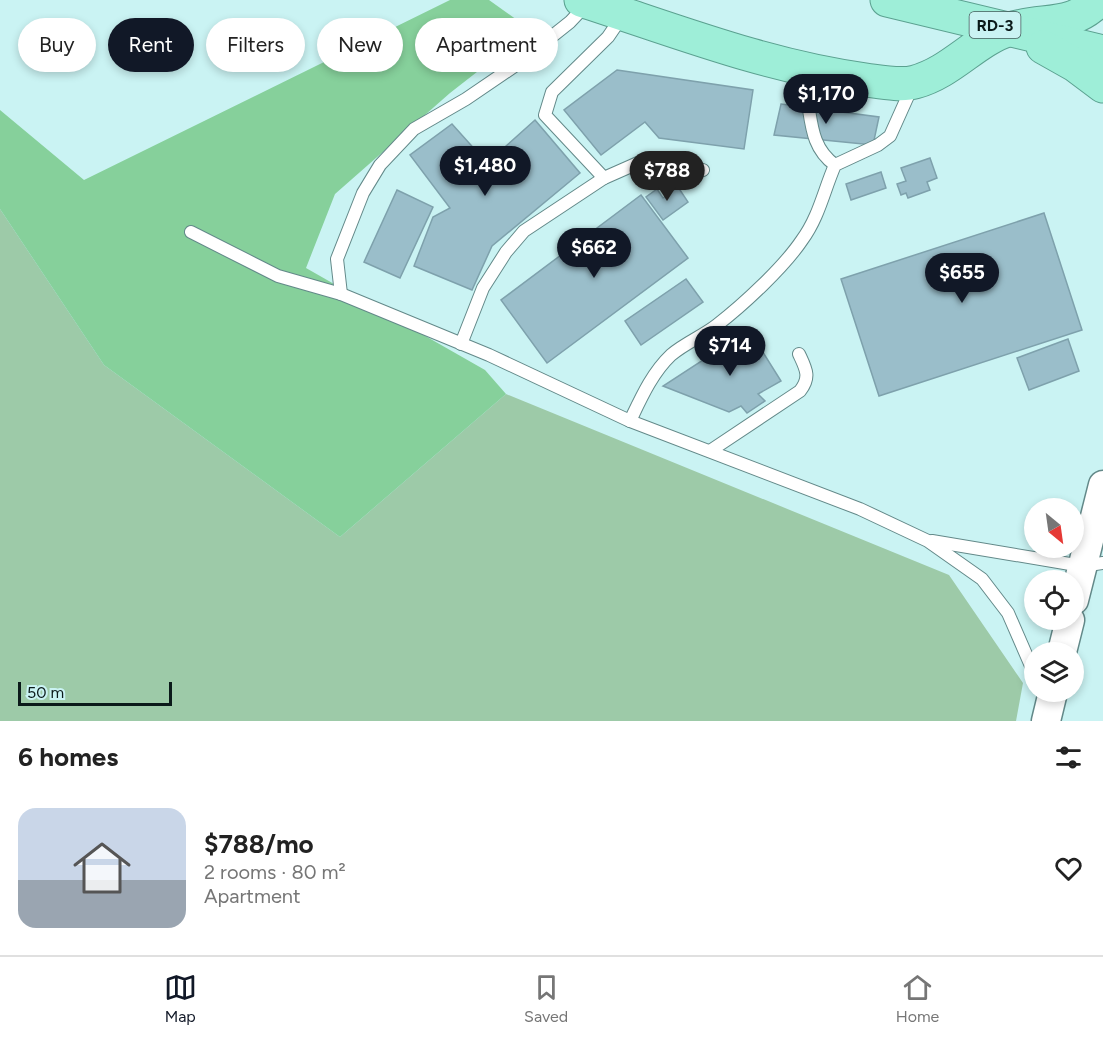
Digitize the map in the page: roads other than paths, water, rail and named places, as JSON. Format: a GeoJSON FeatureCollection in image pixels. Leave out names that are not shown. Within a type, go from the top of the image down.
{"type":"FeatureCollection","features":[{"type":"Feature","properties":{"kind":"highway","name":"RD-3"},"geometry":{"type":"LineString","coordinates":[[887,0],[1103,52]]}},
{"type":"Feature","properties":{"kind":"highway"},"geometry":{"type":"LineString","coordinates":[[584,1],[797,67],[832,75],[885,82],[914,83],[955,64],[978,45],[1010,29],[1067,21],[1087,12],[1098,0]]}},
{"type":"Feature","properties":{"kind":"highway"},"geometry":{"type":"LineString","coordinates":[[1010,29],[1075,65],[1103,86]]}},
{"type":"Feature","properties":{"kind":"street"},"geometry":{"type":"LineString","coordinates":[[1084,581],[1092,565],[1103,485]]}},
{"type":"Feature","properties":{"kind":"lane"},"geometry":{"type":"LineString","coordinates":[[340,294],[338,259],[363,194],[380,165],[414,129],[466,99],[516,65],[570,22],[584,1]]}},
{"type":"Feature","properties":{"kind":"lane"},"geometry":{"type":"LineString","coordinates":[[604,178],[576,151],[546,115],[552,93],[608,37],[624,14]]}},
{"type":"Feature","properties":{"kind":"lane"},"geometry":{"type":"LineString","coordinates":[[797,67],[808,97],[816,143],[822,155],[835,165]]}},
{"type":"Feature","properties":{"kind":"lane"},"geometry":{"type":"LineString","coordinates":[[630,421],[646,388],[671,356],[718,324],[772,274],[802,241],[818,213],[835,165],[879,145],[890,136],[914,83]]}},
{"type":"Feature","properties":{"kind":"lane"},"geometry":{"type":"LineString","coordinates":[[461,344],[483,288],[506,252],[524,231],[604,178],[647,159],[704,170]]}},
{"type":"Feature","properties":{"kind":"lane"},"geometry":{"type":"LineString","coordinates":[[191,232],[278,276],[340,294],[461,344],[630,421],[860,509],[928,541],[982,579],[1008,613],[1024,650]]}},
{"type":"Feature","properties":{"kind":"lane"},"geometry":{"type":"LineString","coordinates":[[710,451],[800,391],[807,383],[808,373],[799,354]]}},
{"type":"Feature","properties":{"kind":"lane"},"geometry":{"type":"LineString","coordinates":[[928,541],[1092,565]]}}]}
